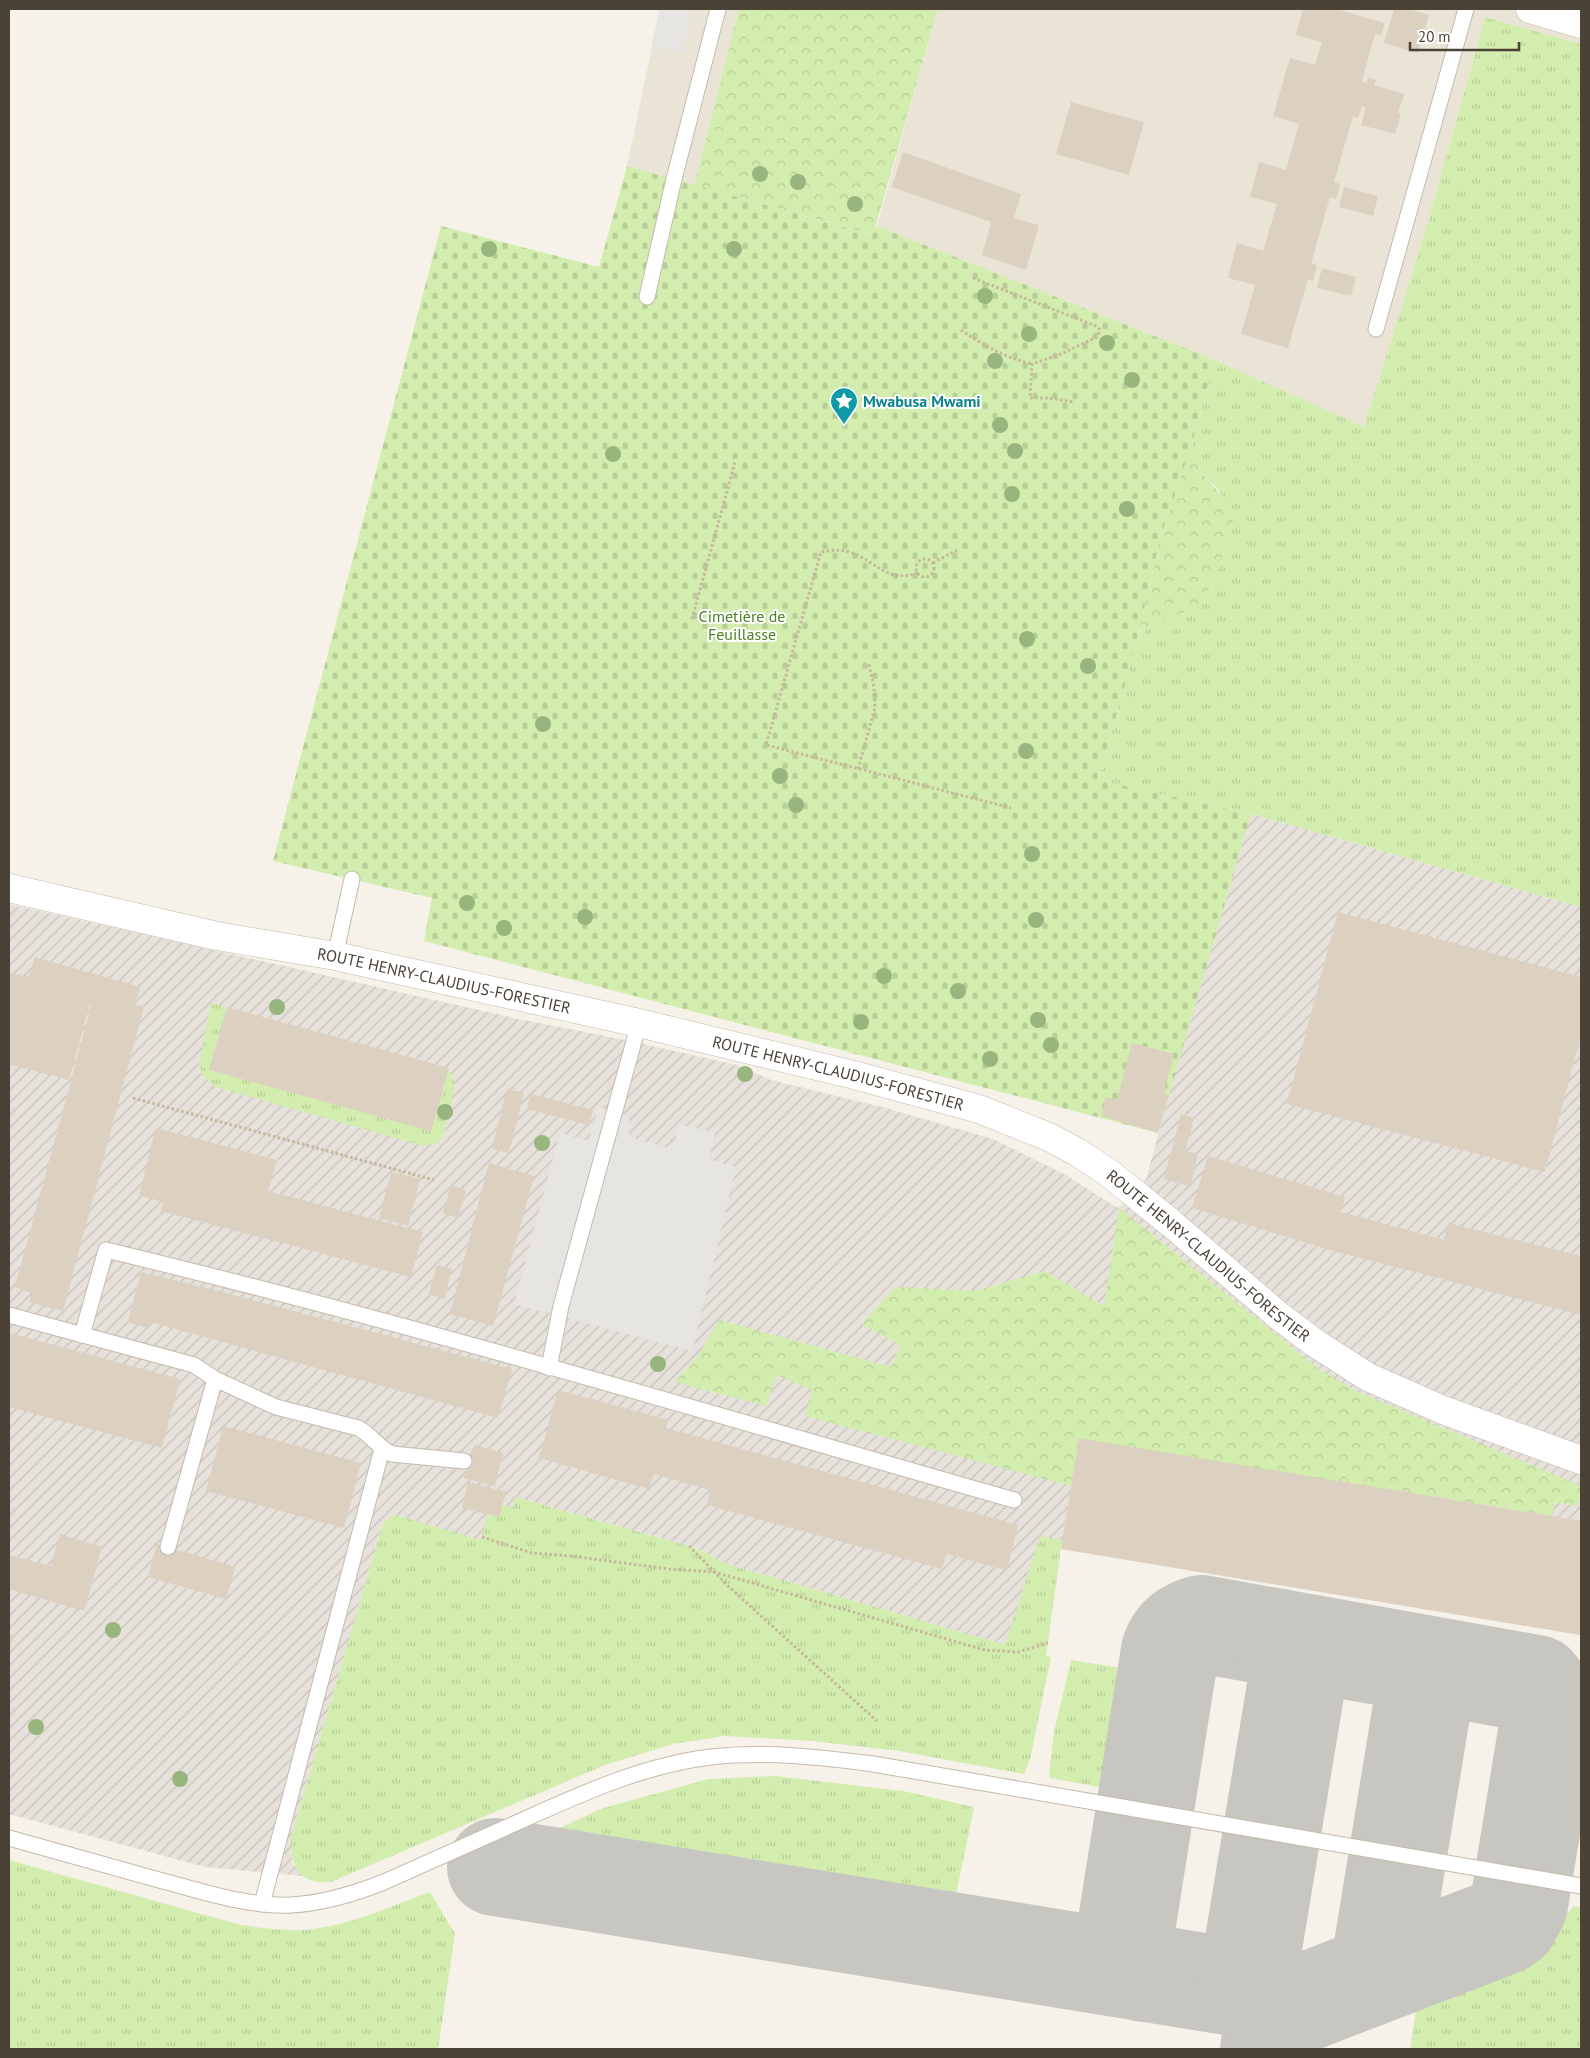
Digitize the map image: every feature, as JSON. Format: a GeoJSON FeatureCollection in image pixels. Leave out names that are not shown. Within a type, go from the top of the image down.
{"type":"FeatureCollection","features":[{"type":"Feature","properties":{"kind":"street"},"geometry":{"type":"LineString","coordinates":[[1530,9],[1581,24]]}},
{"type":"Feature","properties":{"kind":"street","name":"ROUTE HENRY-CLAUDIUS-FORESTIER"},"geometry":{"type":"LineString","coordinates":[[9,888],[218,936],[335,956],[639,1023],[928,1094],[980,1109],[1049,1137],[1078,1152],[1109,1173],[1172,1224],[1279,1316],[1338,1359],[1368,1377],[1405,1395],[1581,1460]]}},
{"type":"Feature","properties":{"kind":"lane"},"geometry":{"type":"LineString","coordinates":[[647,297],[674,179],[718,9]]}},
{"type":"Feature","properties":{"kind":"lane"},"geometry":{"type":"LineString","coordinates":[[1376,329],[1466,9]]}},
{"type":"Feature","properties":{"kind":"lane"},"geometry":{"type":"LineString","coordinates":[[335,956],[352,879]]}},
{"type":"Feature","properties":{"kind":"lane"},"geometry":{"type":"LineString","coordinates":[[549,1368],[561,1306],[639,1023]]}},
{"type":"Feature","properties":{"kind":"lane"},"geometry":{"type":"LineString","coordinates":[[82,1335],[106,1250],[230,1280],[1014,1500]]}},
{"type":"Feature","properties":{"kind":"lane"},"geometry":{"type":"LineString","coordinates":[[9,1315],[194,1366],[215,1379],[276,1407],[358,1428],[368,1433],[382,1450],[392,1454],[464,1462]]}},
{"type":"Feature","properties":{"kind":"lane"},"geometry":{"type":"LineString","coordinates":[[168,1547],[215,1379]]}},
{"type":"Feature","properties":{"kind":"lane"},"geometry":{"type":"LineString","coordinates":[[262,1904],[382,1450]]}},
{"type":"Feature","properties":{"kind":"lane"},"geometry":{"type":"LineString","coordinates":[[9,1838],[214,1895],[262,1904],[292,1905],[352,1895],[584,1793],[642,1772],[694,1760],[746,1754],[796,1755],[882,1766],[1581,1886]]}},
{"type":"Feature","properties":{"kind":"path"},"geometry":{"type":"LineString","coordinates":[[961,330],[994,350],[1020,362],[1032,364],[1084,345],[1097,338],[1100,330],[1096,326],[973,278]]}},
{"type":"Feature","properties":{"kind":"path"},"geometry":{"type":"LineString","coordinates":[[1032,364],[1030,398],[1048,398],[1073,402]]}},
{"type":"Feature","properties":{"kind":"path"},"geometry":{"type":"LineString","coordinates":[[692,619],[735,462]]}},
{"type":"Feature","properties":{"kind":"path"},"geometry":{"type":"LineString","coordinates":[[933,564],[957,550]]}},
{"type":"Feature","properties":{"kind":"path"},"geometry":{"type":"LineString","coordinates":[[918,574],[916,567],[922,560],[928,560],[933,564],[934,570],[929,577],[923,577],[918,574],[901,577],[892,576],[854,554],[844,551],[821,552],[766,745],[1011,808]]}},
{"type":"Feature","properties":{"kind":"path"},"geometry":{"type":"LineString","coordinates":[[858,769],[876,708],[869,664]]}},
{"type":"Feature","properties":{"kind":"path"},"geometry":{"type":"LineString","coordinates":[[133,1098],[434,1180]]}},
{"type":"Feature","properties":{"kind":"path"},"geometry":{"type":"LineString","coordinates":[[482,1537],[532,1553],[572,1556],[669,1569],[714,1572],[985,1650],[1018,1652],[1048,1643]]}},
{"type":"Feature","properties":{"kind":"path"},"geometry":{"type":"LineString","coordinates":[[689,1546],[714,1572],[877,1721]]}},
{"type":"Feature","properties":{"kind":"shaded area"},"geometry":{"type":"Polygon","coordinates":[[[660,9],[739,9],[694,185],[627,166],[660,9]]]}},
{"type":"Feature","properties":{"kind":"shaded area"},"geometry":{"type":"Polygon","coordinates":[[[660,9],[692,9],[682,54],[651,46],[660,9]]]}},
{"type":"Feature","properties":{"kind":"shaded area"},"geometry":{"type":"Polygon","coordinates":[[[938,9],[1581,9],[1581,44],[1485,17],[1428,222],[1364,428],[1215,360],[877,226],[938,9]]]}},
{"type":"Feature","properties":{"kind":"shaded area"},"geometry":{"type":"Polygon","coordinates":[[[1251,814],[1581,907],[1581,1635],[1061,1549],[1005,1645],[724,1563],[696,1548],[515,1497],[513,1508],[499,1517],[481,1541],[399,1516],[383,1523],[291,1838],[292,1863],[303,1876],[205,1867],[9,1814],[9,904],[514,1018],[737,1065],[771,1080],[886,1108],[993,1139],[1066,1175],[1119,1208],[1146,1179],[1180,1055],[1251,814]]]}},
{"type":"Feature","properties":{"kind":"shaded area"},"geometry":{"type":"Polygon","coordinates":[[[598,1107],[629,1117],[629,1137],[672,1149],[680,1124],[715,1133],[709,1160],[736,1167],[692,1351],[514,1304],[560,1133],[589,1141],[598,1107]]]}},
{"type":"Feature","properties":{"kind":"green space"},"geometry":{"type":"Polygon","coordinates":[[[739,9],[938,9],[873,235],[694,185],[739,9]]]}},
{"type":"Feature","properties":{"kind":"green space"},"geometry":{"type":"Polygon","coordinates":[[[1485,17],[1581,44],[1581,907],[1251,814],[1098,781],[1137,641],[1150,625],[1194,609],[1205,600],[1221,563],[1234,519],[1219,490],[1202,473],[1191,447],[1215,360],[1364,427],[1428,222],[1485,17]]]}},
{"type":"Feature","properties":{"kind":"green space","name":"Cimetière de Feuillasse"},"geometry":{"type":"Polygon","coordinates":[[[627,166],[872,235],[877,226],[1215,360],[1191,447],[1161,535],[1132,660],[1098,780],[1251,814],[1158,1133],[424,941],[432,898],[273,861],[441,226],[599,267],[627,166]]]}},
{"type":"Feature","properties":{"kind":"green space"},"geometry":{"type":"Polygon","coordinates":[[[1191,447],[1202,473],[1231,506],[1234,519],[1221,563],[1205,600],[1194,609],[1150,625],[1137,641],[1132,660],[1161,535],[1191,447]]]}},
{"type":"Feature","properties":{"kind":"green space"},"geometry":{"type":"Polygon","coordinates":[[[211,1003],[227,1007],[209,1069],[431,1131],[449,1068],[455,1086],[444,1133],[439,1142],[424,1146],[215,1087],[203,1076],[199,1064],[211,1003]]]}},
{"type":"Feature","properties":{"kind":"green space"},"geometry":{"type":"Polygon","coordinates":[[[1119,1208],[1319,1369],[1356,1391],[1581,1486],[1581,1499],[1575,1506],[1555,1502],[1552,1516],[1079,1439],[1071,1486],[805,1416],[812,1390],[777,1375],[766,1406],[675,1382],[697,1357],[719,1320],[891,1367],[900,1345],[862,1324],[895,1287],[975,1291],[1045,1271],[1104,1306],[1119,1208]]]}},
{"type":"Feature","properties":{"kind":"green space"},"geometry":{"type":"Polygon","coordinates":[[[515,1497],[696,1548],[724,1563],[1005,1645],[1040,1536],[1062,1540],[1046,1656],[1051,1657],[1030,1760],[1024,1774],[899,1751],[813,1741],[725,1736],[673,1744],[605,1765],[331,1882],[320,1882],[304,1877],[299,1872],[292,1857],[291,1838],[383,1523],[392,1516],[399,1516],[481,1540],[488,1514],[499,1517],[503,1505],[513,1508],[515,1497]]]}},
{"type":"Feature","properties":{"kind":"green space"},"geometry":{"type":"Polygon","coordinates":[[[1071,1660],[1139,1671],[1116,1790],[1050,1778],[1054,1732],[1071,1660]]]}},
{"type":"Feature","properties":{"kind":"green space"},"geometry":{"type":"Polygon","coordinates":[[[775,1776],[903,1791],[974,1807],[952,1914],[896,1906],[889,1924],[504,1854],[600,1809],[709,1779],[775,1776]]]}},
{"type":"Feature","properties":{"kind":"green space"},"geometry":{"type":"Polygon","coordinates":[[[9,1860],[241,1925],[281,1930],[305,1930],[337,1924],[368,1915],[430,1892],[455,1934],[438,2049],[9,2049],[9,1860]]]}},
{"type":"Feature","properties":{"kind":"green space"},"geometry":{"type":"Polygon","coordinates":[[[1574,1906],[1581,1908],[1581,2049],[1410,2049],[1420,1985],[1540,1939],[1554,1943],[1565,1916],[1574,1906]]]}},
{"type":"Feature","properties":{"kind":"building"},"geometry":{"type":"Polygon","coordinates":[[[1303,9],[1336,9],[1385,23],[1381,36],[1375,34],[1362,81],[1367,83],[1368,77],[1376,80],[1374,85],[1404,94],[1398,113],[1401,114],[1395,134],[1361,125],[1366,108],[1362,106],[1358,118],[1353,116],[1334,182],[1340,184],[1336,199],[1330,197],[1311,264],[1317,265],[1313,281],[1308,279],[1288,348],[1241,334],[1255,285],[1228,278],[1237,243],[1263,251],[1277,204],[1250,197],[1259,162],[1286,170],[1299,124],[1273,116],[1290,58],[1315,65],[1322,42],[1296,35],[1303,9]]]}},
{"type":"Feature","properties":{"kind":"building"},"geometry":{"type":"Polygon","coordinates":[[[1394,9],[1408,9],[1429,15],[1418,53],[1384,43],[1394,9]]]}},
{"type":"Feature","properties":{"kind":"building"},"geometry":{"type":"Polygon","coordinates":[[[1071,102],[1144,122],[1129,175],[1056,154],[1071,102]]]}},
{"type":"Feature","properties":{"kind":"building"},"geometry":{"type":"Polygon","coordinates":[[[903,152],[1021,194],[1014,218],[1039,225],[1026,270],[982,255],[991,222],[892,187],[903,152]]]}},
{"type":"Feature","properties":{"kind":"building"},"geometry":{"type":"Polygon","coordinates":[[[1344,187],[1378,196],[1373,216],[1339,207],[1344,187]]]}},
{"type":"Feature","properties":{"kind":"building"},"geometry":{"type":"Polygon","coordinates":[[[1322,268],[1356,277],[1351,296],[1317,288],[1322,268]]]}},
{"type":"Feature","properties":{"kind":"building"},"geometry":{"type":"Polygon","coordinates":[[[1338,912],[1581,977],[1581,1034],[1545,1172],[1287,1104],[1338,912]]]}},
{"type":"Feature","properties":{"kind":"building"},"geometry":{"type":"Polygon","coordinates":[[[35,957],[140,987],[135,1005],[144,1006],[63,1311],[29,1302],[32,1293],[15,1287],[91,1007],[89,1006],[69,1080],[9,1064],[9,972],[29,977],[35,957]]]}},
{"type":"Feature","properties":{"kind":"building"},"geometry":{"type":"Polygon","coordinates":[[[227,1007],[449,1068],[431,1131],[209,1070],[227,1007]]]}},
{"type":"Feature","properties":{"kind":"building"},"geometry":{"type":"Polygon","coordinates":[[[1132,1043],[1174,1054],[1164,1093],[1169,1095],[1158,1133],[1101,1116],[1106,1097],[1117,1100],[1132,1043]]]}},
{"type":"Feature","properties":{"kind":"building"},"geometry":{"type":"Polygon","coordinates":[[[507,1089],[524,1093],[509,1153],[492,1149],[507,1089]]]}},
{"type":"Feature","properties":{"kind":"building"},"geometry":{"type":"Polygon","coordinates":[[[531,1094],[593,1110],[589,1125],[527,1109],[531,1094]]]}},
{"type":"Feature","properties":{"kind":"building"},"geometry":{"type":"Polygon","coordinates":[[[1181,1114],[1194,1118],[1185,1151],[1198,1154],[1190,1186],[1164,1179],[1181,1114]]]}},
{"type":"Feature","properties":{"kind":"building"},"geometry":{"type":"Polygon","coordinates":[[[156,1128],[277,1160],[268,1191],[423,1232],[411,1277],[161,1211],[163,1202],[139,1195],[156,1128]]]}},
{"type":"Feature","properties":{"kind":"building"},"geometry":{"type":"Polygon","coordinates":[[[1208,1156],[1345,1197],[1341,1212],[1444,1240],[1448,1223],[1581,1256],[1581,1315],[1330,1250],[1192,1208],[1208,1156]]]}},
{"type":"Feature","properties":{"kind":"building"},"geometry":{"type":"Polygon","coordinates":[[[489,1163],[534,1176],[493,1326],[450,1314],[489,1163]]]}},
{"type":"Feature","properties":{"kind":"building"},"geometry":{"type":"Polygon","coordinates":[[[391,1172],[420,1179],[408,1226],[379,1218],[391,1172]]]}},
{"type":"Feature","properties":{"kind":"building"},"geometry":{"type":"Polygon","coordinates":[[[451,1185],[466,1190],[458,1218],[443,1213],[451,1185]]]}},
{"type":"Feature","properties":{"kind":"building"},"geometry":{"type":"Polygon","coordinates":[[[437,1265],[452,1269],[444,1299],[429,1294],[437,1265]]]}},
{"type":"Feature","properties":{"kind":"building"},"geometry":{"type":"Polygon","coordinates":[[[141,1272],[512,1369],[498,1418],[150,1322],[148,1328],[128,1322],[141,1272]]]}},
{"type":"Feature","properties":{"kind":"building"},"geometry":{"type":"Polygon","coordinates":[[[9,1333],[180,1379],[162,1448],[9,1407],[9,1333]]]}},
{"type":"Feature","properties":{"kind":"building"},"geometry":{"type":"Polygon","coordinates":[[[558,1390],[668,1420],[666,1428],[1018,1525],[1007,1570],[946,1554],[942,1569],[707,1505],[710,1490],[654,1474],[649,1489],[539,1458],[558,1390]]]}},
{"type":"Feature","properties":{"kind":"building"},"geometry":{"type":"Polygon","coordinates":[[[223,1426],[361,1463],[344,1528],[206,1491],[223,1426]]]}},
{"type":"Feature","properties":{"kind":"building"},"geometry":{"type":"Polygon","coordinates":[[[1079,1438],[1581,1521],[1581,1635],[1061,1549],[1079,1438]]]}},
{"type":"Feature","properties":{"kind":"building"},"geometry":{"type":"Polygon","coordinates":[[[474,1445],[503,1453],[495,1486],[464,1478],[474,1445]]]}},
{"type":"Feature","properties":{"kind":"building"},"geometry":{"type":"Polygon","coordinates":[[[468,1482],[506,1492],[499,1517],[462,1508],[468,1482]]]}},
{"type":"Feature","properties":{"kind":"building"},"geometry":{"type":"Polygon","coordinates":[[[60,1534],[102,1547],[84,1611],[9,1589],[9,1555],[51,1566],[60,1534]]]}},
{"type":"Feature","properties":{"kind":"building"},"geometry":{"type":"Polygon","coordinates":[[[157,1544],[235,1567],[226,1599],[148,1577],[157,1544]]]}},
{"type":"Feature","properties":{"kind":"building"},"geometry":{"type":"Polygon","coordinates":[[[9,1634],[14,1635],[9,1653],[9,1634]]]}},
{"type":"Feature","properties":{"kind":"taxiway"},"geometry":{"type":"LineString","coordinates":[[1145,1973],[1134,1965],[1128,1957],[1125,1935],[1170,1651],[1182,1633],[1201,1624],[1536,1684],[1548,1699],[1551,1708],[1519,1904],[1510,1921],[1503,1926],[1282,2011],[1277,2017],[1273,2029]]}},
{"type":"Feature","properties":{"kind":"taxiway"},"geometry":{"type":"LineString","coordinates":[[1256,1993],[1248,1977],[1299,1669],[1296,1659],[1279,1638]]}},
{"type":"Feature","properties":{"kind":"taxiway"},"geometry":{"type":"LineString","coordinates":[[1368,1978],[1375,1971],[1382,1952],[1425,1689],[1417,1673],[1404,1661]]}},
{"type":"Feature","properties":{"kind":"taxiway"},"geometry":{"type":"LineString","coordinates":[[496,1867],[1246,1989],[1256,1993],[1263,1999],[1271,2013],[1272,2030],[1269,2049]]}},
{"type":"Feature","properties":{"kind":"place","name":"Mwabusa Mwami"},"geometry":{"type":"Point","coordinates":[844,425]}}]}
